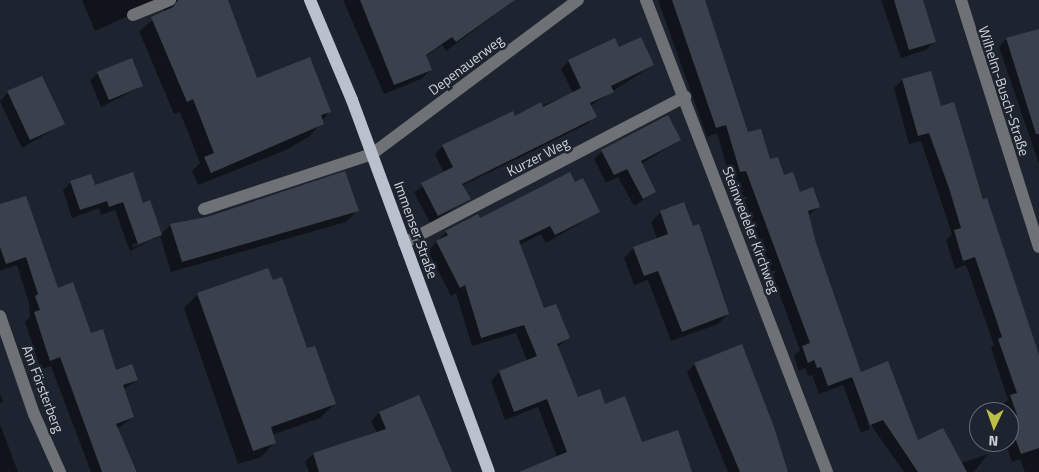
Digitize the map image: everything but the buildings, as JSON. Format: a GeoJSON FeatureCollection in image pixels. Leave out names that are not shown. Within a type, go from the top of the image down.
{"type":"FeatureCollection","features":[{"type":"Feature","properties":{"kind":"main road","name":"Immenser Straße"},"geometry":{"type":"LineString","coordinates":[[310,0],[372,154],[489,472]]}},
{"type":"Feature","properties":{"kind":"street"},"geometry":{"type":"LineString","coordinates":[[133,15],[170,0]]}},
{"type":"Feature","properties":{"kind":"street","name":"Depenauerweg"},"geometry":{"type":"LineString","coordinates":[[204,209],[372,154],[578,0]]}},
{"type":"Feature","properties":{"kind":"street","name":"Steinwedeler Kirchweg"},"geometry":{"type":"LineString","coordinates":[[646,0],[685,97],[827,472]]}},
{"type":"Feature","properties":{"kind":"street","name":"Wilhelm-Busch-Straße"},"geometry":{"type":"LineString","coordinates":[[961,0],[1039,247]]}},
{"type":"Feature","properties":{"kind":"street","name":"Kurzer Weg"},"geometry":{"type":"LineString","coordinates":[[404,243],[685,97]]}},
{"type":"Feature","properties":{"kind":"street","name":"Am Försterberg"},"geometry":{"type":"LineString","coordinates":[[0,316],[34,414],[60,472]]}}]}
